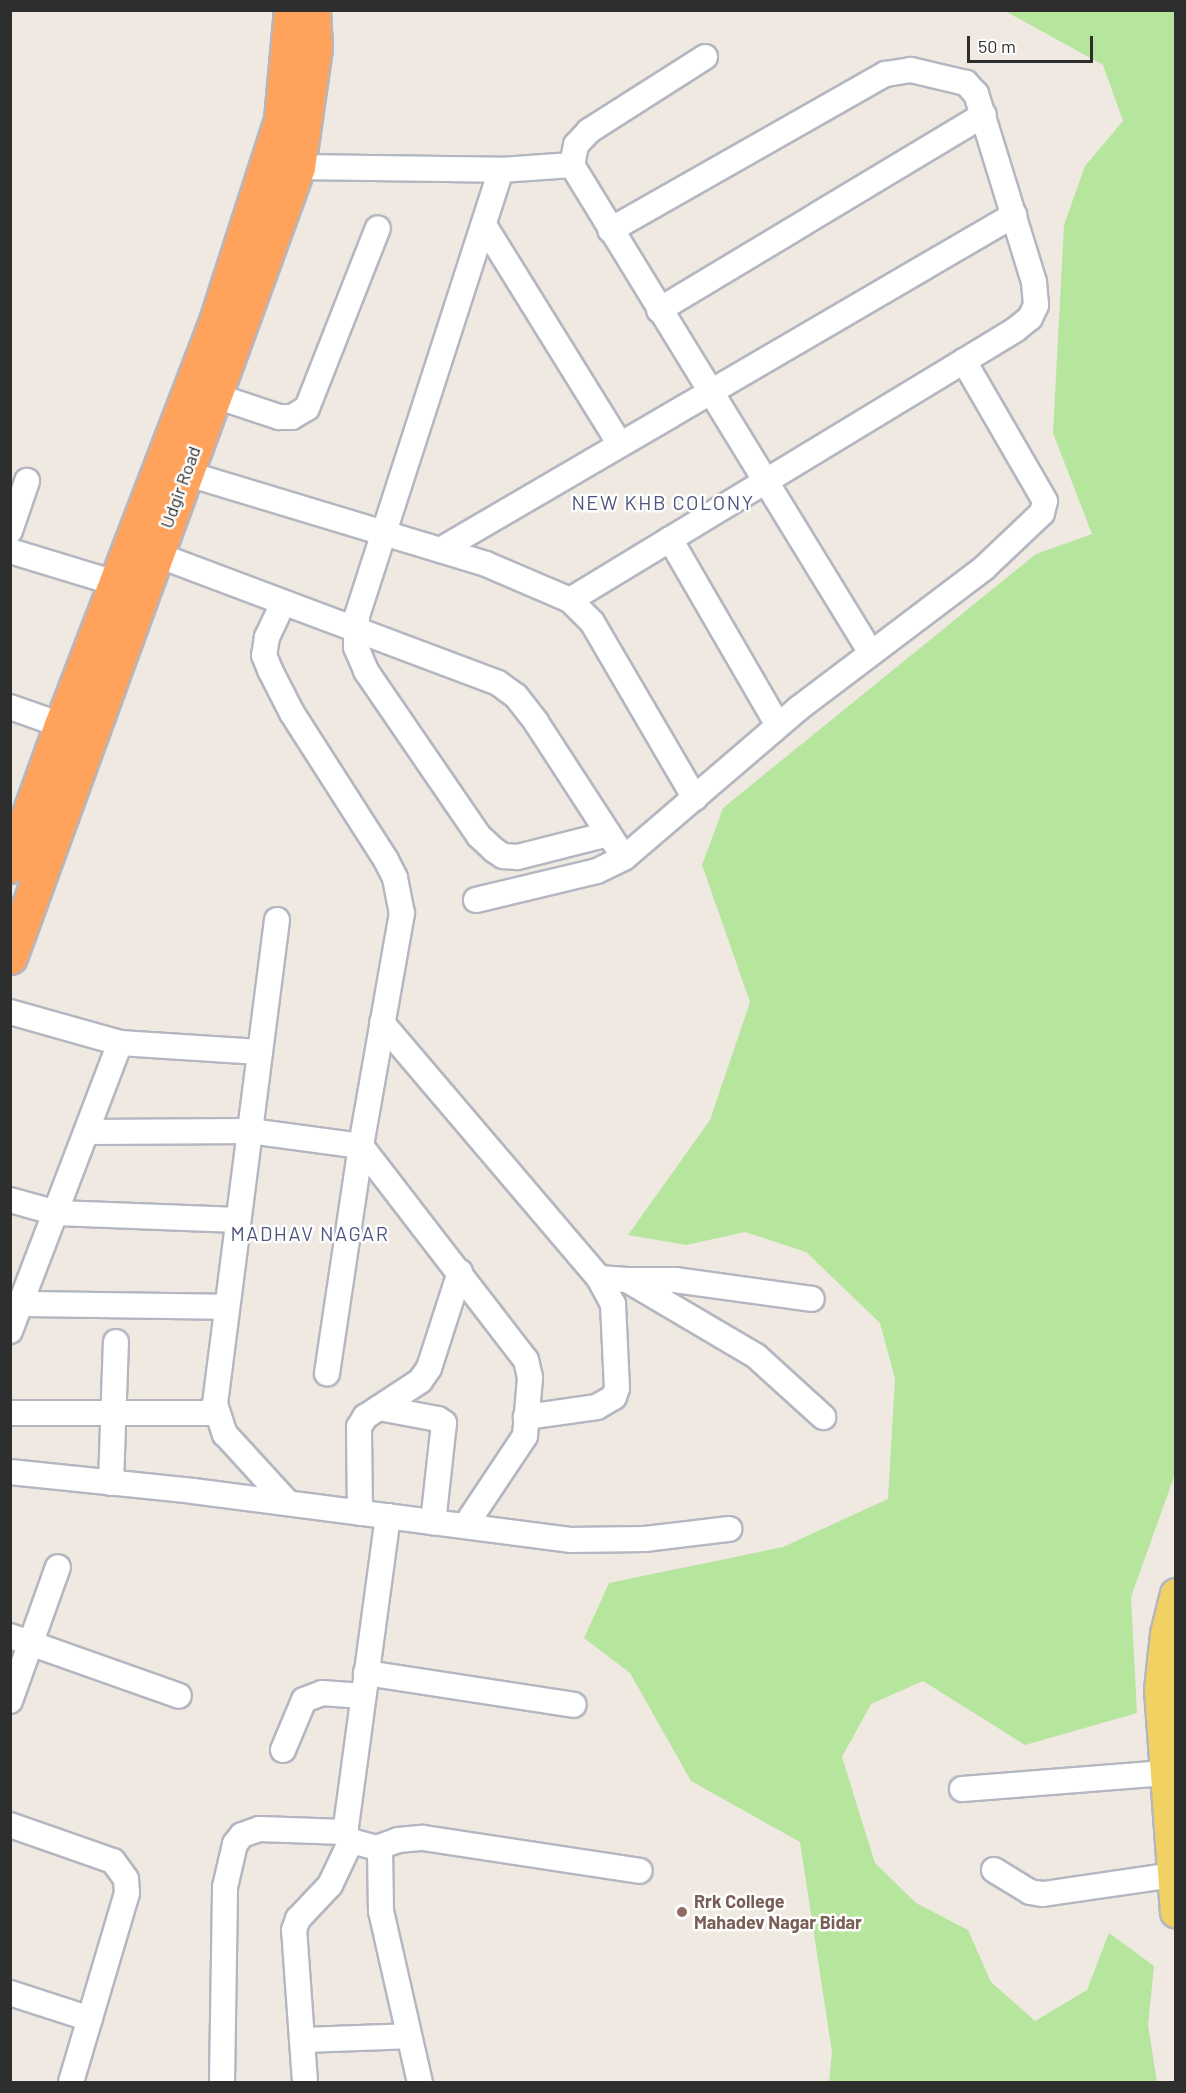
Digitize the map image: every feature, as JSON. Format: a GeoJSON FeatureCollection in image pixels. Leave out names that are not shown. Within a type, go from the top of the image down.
{"type":"FeatureCollection","features":[{"type":"Feature","properties":{"kind":"highway","name":"Udgir Road"},"geometry":{"type":"LineString","coordinates":[[10,866],[61,725],[214,327],[281,120],[291,10]]}},
{"type":"Feature","properties":{"kind":"highway","name":"Udgir Road"},"geometry":{"type":"LineString","coordinates":[[10,957],[155,554],[298,167],[315,48],[313,10]]}},
{"type":"Feature","properties":{"kind":"main road"},"geometry":{"type":"LineString","coordinates":[[1176,1594],[1166,1634],[1160,1690],[1176,1912]]}},
{"type":"Feature","properties":{"kind":"street"},"geometry":{"type":"LineString","coordinates":[[705,57],[589,131],[576,146],[572,165],[764,483],[871,653]]}},
{"type":"Feature","properties":{"kind":"street"},"geometry":{"type":"LineString","coordinates":[[570,600],[1015,330],[1030,318],[1036,305],[1034,282],[976,94],[966,83],[911,70],[885,74],[610,230]]}},
{"type":"Feature","properties":{"kind":"street"},"geometry":{"type":"LineString","coordinates":[[659,310],[984,115]]}},
{"type":"Feature","properties":{"kind":"street"},"geometry":{"type":"LineString","coordinates":[[298,167],[501,170],[572,165]]}},
{"type":"Feature","properties":{"kind":"street"},"geometry":{"type":"LineString","coordinates":[[501,170],[354,630],[366,671],[479,836],[494,850],[503,856],[518,857],[608,834]]}},
{"type":"Feature","properties":{"kind":"street"},"geometry":{"type":"LineString","coordinates":[[440,550],[708,391],[1014,215]]}},
{"type":"Feature","properties":{"kind":"street"},"geometry":{"type":"LineString","coordinates":[[484,225],[620,444]]}},
{"type":"Feature","properties":{"kind":"street"},"geometry":{"type":"LineString","coordinates":[[213,395],[279,417],[292,417],[307,408],[378,228]]}},
{"type":"Feature","properties":{"kind":"street"},"geometry":{"type":"LineString","coordinates":[[476,900],[597,871],[624,858],[778,725],[984,568],[1045,508],[1045,501],[964,361]]}},
{"type":"Feature","properties":{"kind":"street"},"geometry":{"type":"LineString","coordinates":[[185,473],[440,550],[547,588],[570,600],[592,622],[695,798]]}},
{"type":"Feature","properties":{"kind":"street"},"geometry":{"type":"LineString","coordinates":[[10,531],[27,482]]}},
{"type":"Feature","properties":{"kind":"street"},"geometry":{"type":"LineString","coordinates":[[670,539],[778,725]]}},
{"type":"Feature","properties":{"kind":"street"},"geometry":{"type":"LineString","coordinates":[[10,550],[116,583]]}},
{"type":"Feature","properties":{"kind":"street"},"geometry":{"type":"LineString","coordinates":[[155,554],[498,683],[516,696],[624,858]]}},
{"type":"Feature","properties":{"kind":"street"},"geometry":{"type":"LineString","coordinates":[[283,603],[267,637],[264,655],[270,670],[395,878],[402,913],[361,1146],[327,1373]]}},
{"type":"Feature","properties":{"kind":"street"},"geometry":{"type":"LineString","coordinates":[[10,707],[61,725],[84,751]]}},
{"type":"Feature","properties":{"kind":"street"},"geometry":{"type":"LineString","coordinates":[[277,920],[215,1413],[225,1434],[288,1503]]}},
{"type":"Feature","properties":{"kind":"street"},"geometry":{"type":"LineString","coordinates":[[10,1012],[120,1043],[260,1052]]}},
{"type":"Feature","properties":{"kind":"street"},"geometry":{"type":"LineString","coordinates":[[382,1023],[599,1278],[613,1304],[617,1388],[614,1397],[597,1407],[526,1417]]}},
{"type":"Feature","properties":{"kind":"street"},"geometry":{"type":"LineString","coordinates":[[10,1331],[88,1132],[120,1043]]}},
{"type":"Feature","properties":{"kind":"street"},"geometry":{"type":"LineString","coordinates":[[88,1132],[250,1131],[361,1146],[526,1360],[530,1378],[526,1417],[519,1448],[465,1526]]}},
{"type":"Feature","properties":{"kind":"street"},"geometry":{"type":"LineString","coordinates":[[10,1200],[57,1213],[238,1220]]}},
{"type":"Feature","properties":{"kind":"street"},"geometry":{"type":"LineString","coordinates":[[360,1513],[359,1427],[379,1408],[420,1381],[429,1368],[460,1272]]}},
{"type":"Feature","properties":{"kind":"street"},"geometry":{"type":"LineString","coordinates":[[599,1278],[675,1281],[812,1299]]}},
{"type":"Feature","properties":{"kind":"street"},"geometry":{"type":"LineString","coordinates":[[627,1280],[756,1356],[824,1417]]}},
{"type":"Feature","properties":{"kind":"street"},"geometry":{"type":"LineString","coordinates":[[22,1304],[227,1307]]}},
{"type":"Feature","properties":{"kind":"street"},"geometry":{"type":"LineString","coordinates":[[111,1483],[116,1342]]}},
{"type":"Feature","properties":{"kind":"street"},"geometry":{"type":"LineString","coordinates":[[379,1408],[438,1419],[444,1423],[433,1522]]}},
{"type":"Feature","properties":{"kind":"street"},"geometry":{"type":"LineString","coordinates":[[10,1413],[113,1415],[215,1413]]}},
{"type":"Feature","properties":{"kind":"street"},"geometry":{"type":"LineString","coordinates":[[10,1472],[288,1503],[570,1540],[645,1539],[729,1529]]}},
{"type":"Feature","properties":{"kind":"street"},"geometry":{"type":"LineString","coordinates":[[305,2082],[294,1930],[298,1919],[330,1885],[348,1837],[365,1684],[388,1516]]}},
{"type":"Feature","properties":{"kind":"street"},"geometry":{"type":"LineString","coordinates":[[10,1701],[21,1640],[58,1567]]}},
{"type":"Feature","properties":{"kind":"street"},"geometry":{"type":"LineString","coordinates":[[21,1640],[179,1696]]}},
{"type":"Feature","properties":{"kind":"street"},"geometry":{"type":"LineString","coordinates":[[283,1749],[304,1700],[322,1693],[365,1684],[574,1705]]}},
{"type":"Feature","properties":{"kind":"street"},"geometry":{"type":"LineString","coordinates":[[962,1789],[1165,1773]]}},
{"type":"Feature","properties":{"kind":"street"},"geometry":{"type":"LineString","coordinates":[[10,1825],[113,1861],[126,1879],[127,1893],[71,2082]]}},
{"type":"Feature","properties":{"kind":"street"},"geometry":{"type":"LineString","coordinates":[[222,2082],[225,1887],[235,1844],[242,1836],[259,1829],[348,1837],[379,1847],[398,1840],[423,1838],[640,1871]]}},
{"type":"Feature","properties":{"kind":"street"},"geometry":{"type":"LineString","coordinates":[[379,1847],[381,1911],[420,2082]]}},
{"type":"Feature","properties":{"kind":"street"},"geometry":{"type":"LineString","coordinates":[[994,1870],[1030,1892],[1043,1894],[1173,1875]]}},
{"type":"Feature","properties":{"kind":"street"},"geometry":{"type":"LineString","coordinates":[[10,1993],[90,2019]]}},
{"type":"Feature","properties":{"kind":"street"},"geometry":{"type":"LineString","coordinates":[[302,2040],[409,2036]]}},
{"type":"Feature","properties":{"kind":"green space"},"geometry":{"type":"Polygon","coordinates":[[[1005,11],[1175,11],[1175,1474],[1131,1597],[1137,1713],[1025,1745],[923,1681],[871,1704],[842,1757],[875,1863],[916,1903],[968,1930],[991,1982],[1035,2021],[1087,1990],[1109,1933],[1154,1966],[1148,2025],[1157,2082],[829,2082],[832,2052],[800,1842],[691,1781],[630,1673],[584,1638],[609,1583],[783,1547],[888,1499],[895,1379],[880,1323],[806,1252],[745,1232],[686,1245],[628,1235],[710,1120],[750,1002],[702,865],[723,808],[1036,554],[1092,534],[1053,433],[1064,225],[1085,166],[1123,121],[1103,65],[1005,11]]]}},
{"type":"Feature","properties":{"kind":"place","name":"Rrk College Mahadev Nagar Bidar"},"geometry":{"type":"Point","coordinates":[682,1912]}},
{"type":"Feature","properties":{"kind":"district","name":"NEW KHB COLONY"},"geometry":{"type":"Point","coordinates":[663,502]}},
{"type":"Feature","properties":{"kind":"district","name":"MADHAV NAGAR"},"geometry":{"type":"Point","coordinates":[310,1233]}}]}
